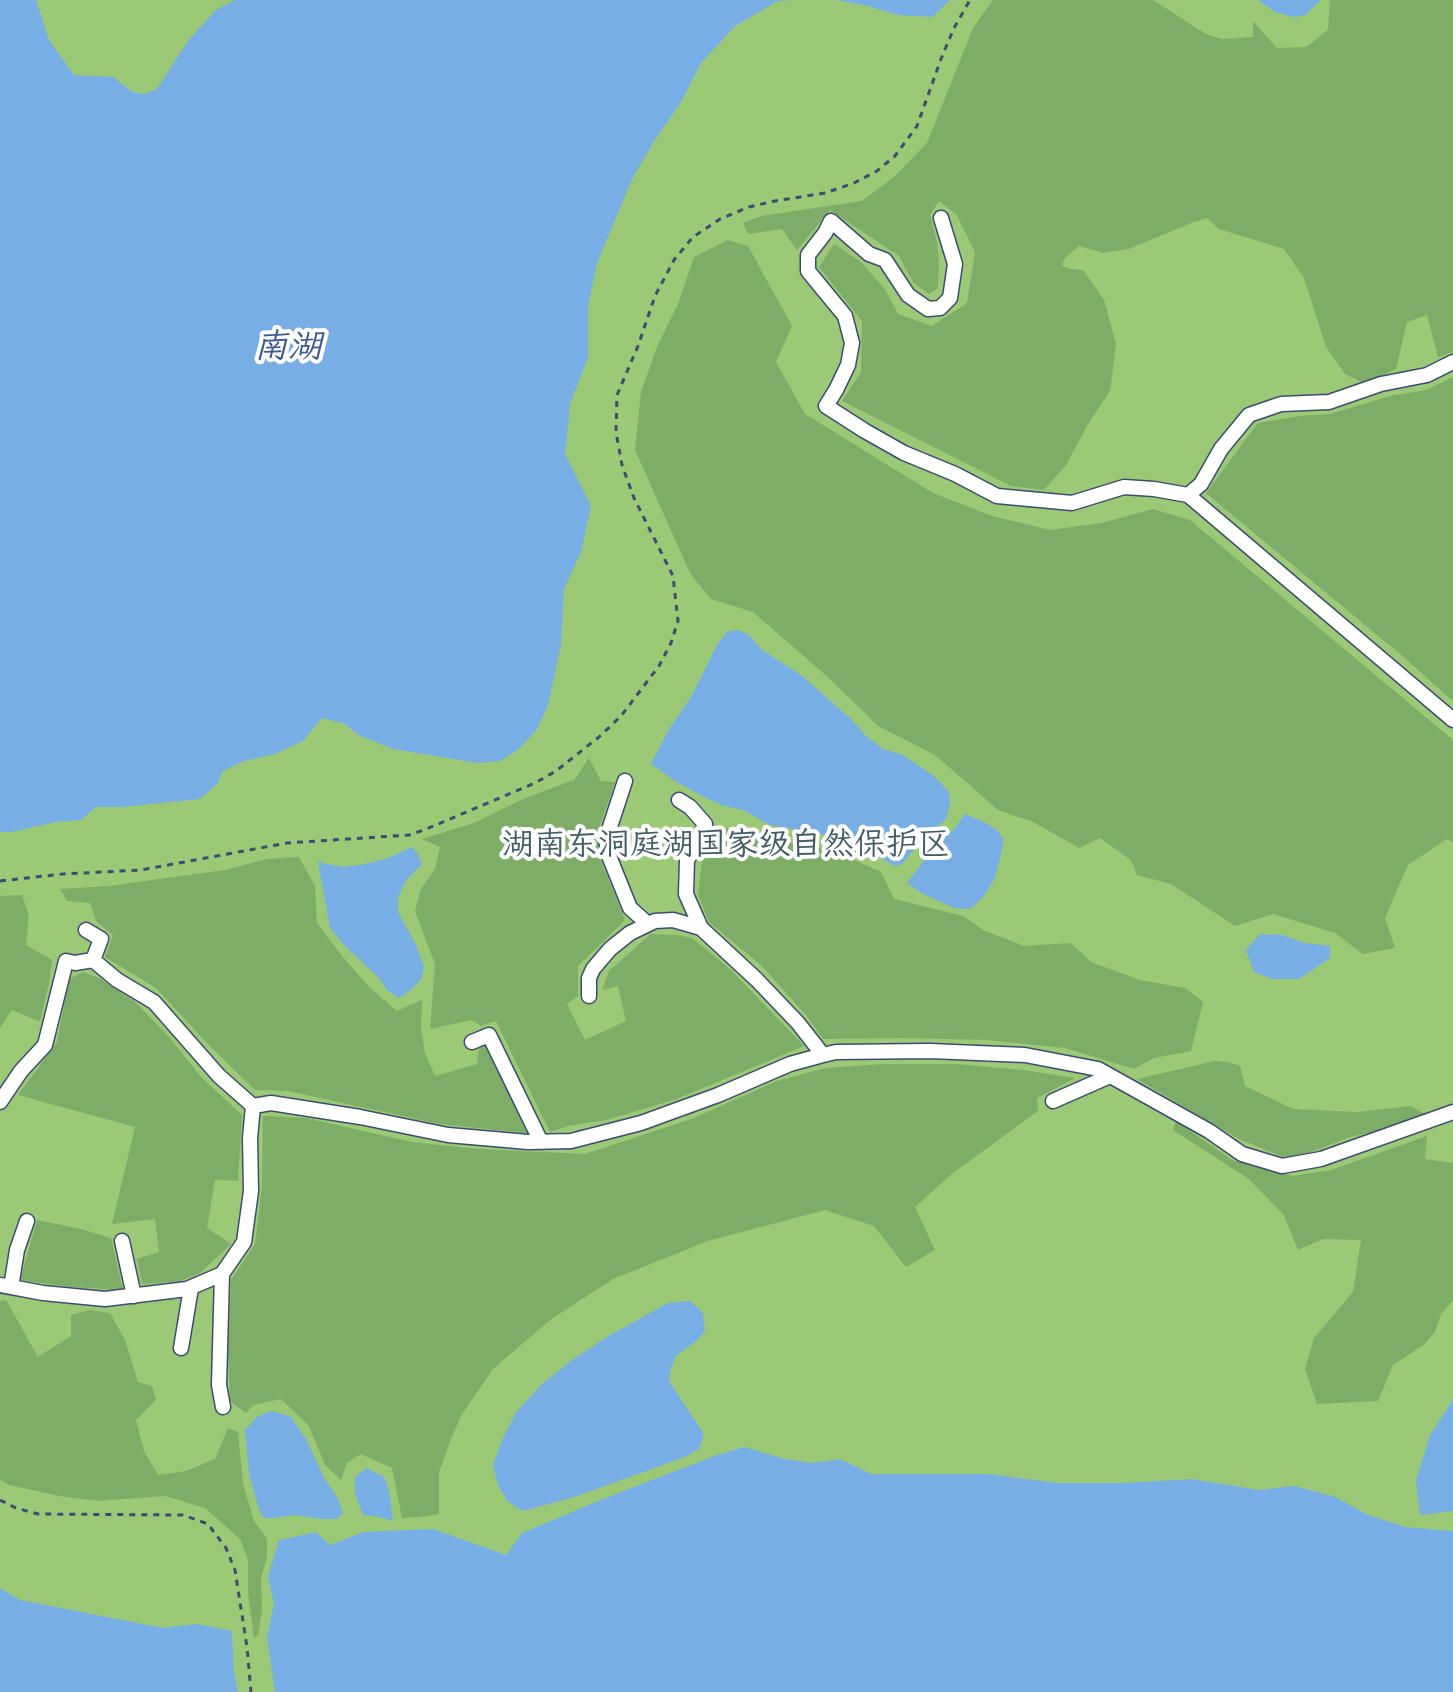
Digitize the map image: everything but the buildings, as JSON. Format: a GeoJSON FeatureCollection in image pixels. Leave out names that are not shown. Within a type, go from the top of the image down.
{"type":"FeatureCollection","features":[{"type":"Feature","properties":{"kind":"street"},"geometry":{"type":"LineString","coordinates":[[941,218],[955,264],[950,298],[940,308],[928,309],[908,295],[885,260],[869,254],[831,221],[808,255],[808,271],[845,316],[852,343],[848,365],[826,406],[904,453],[997,496],[1072,503],[1124,487],[1188,495],[1453,720]]}},
{"type":"Feature","properties":{"kind":"street"},"geometry":{"type":"LineString","coordinates":[[1188,495],[1201,484],[1221,449],[1249,415],[1281,404],[1329,402],[1381,384],[1427,375],[1453,362]]}},
{"type":"Feature","properties":{"kind":"street"},"geometry":{"type":"LineString","coordinates":[[625,781],[606,839],[609,856],[630,908],[648,924]]}},
{"type":"Feature","properties":{"kind":"street"},"geometry":{"type":"LineString","coordinates":[[679,800],[705,824],[687,860],[686,894],[701,928],[757,980],[823,1055]]}},
{"type":"Feature","properties":{"kind":"street"},"geometry":{"type":"LineString","coordinates":[[589,996],[589,978],[610,949],[630,933],[655,921],[673,920],[701,928]]}},
{"type":"Feature","properties":{"kind":"street"},"geometry":{"type":"LineString","coordinates":[[86,930],[101,939],[93,960]]}},
{"type":"Feature","properties":{"kind":"street"},"geometry":{"type":"LineString","coordinates":[[0,1102],[21,1071],[45,1045],[66,961],[93,960],[117,980],[154,1002],[219,1076],[253,1106]]}},
{"type":"Feature","properties":{"kind":"street"},"geometry":{"type":"LineString","coordinates":[[472,1042],[489,1035],[541,1142]]}},
{"type":"Feature","properties":{"kind":"street"},"geometry":{"type":"LineString","coordinates":[[253,1106],[271,1103],[448,1135],[541,1142],[571,1141],[641,1123],[790,1064],[823,1055],[836,1052],[930,1051],[1025,1055],[1098,1069],[1209,1131],[1242,1154],[1282,1166],[1321,1159],[1453,1112]]}},
{"type":"Feature","properties":{"kind":"street"},"geometry":{"type":"LineString","coordinates":[[1053,1101],[1110,1076]]}},
{"type":"Feature","properties":{"kind":"street"},"geometry":{"type":"LineString","coordinates":[[27,1221],[5,1286],[105,1299],[191,1288],[222,1274],[244,1242],[251,1191],[253,1106]]}},
{"type":"Feature","properties":{"kind":"street"},"geometry":{"type":"LineString","coordinates":[[122,1241],[134,1296]]}},
{"type":"Feature","properties":{"kind":"street"},"geometry":{"type":"LineString","coordinates":[[222,1274],[219,1385],[223,1407]]}},
{"type":"Feature","properties":{"kind":"street"},"geometry":{"type":"LineString","coordinates":[[181,1348],[191,1288]]}},
{"type":"Feature","properties":{"kind":"path"},"geometry":{"type":"LineString","coordinates":[[0,881],[141,870],[287,843],[409,835],[535,783],[556,771],[599,737],[621,716],[659,666],[678,621],[673,576],[634,498],[622,465],[616,432],[617,395],[655,296],[683,248],[693,237],[720,219],[749,207],[825,193],[854,183],[877,171],[895,156],[917,126],[954,28],[970,0]]}},
{"type":"Feature","properties":{"kind":"path"},"geometry":{"type":"LineString","coordinates":[[0,1500],[38,1514],[183,1515],[208,1524],[226,1548],[235,1570],[251,1692]]}},
{"type":"Feature","properties":{"kind":"green space","name":"湖南东洞庭湖国家级自然保护区"},"geometry":{"type":"Polygon","coordinates":[[[0,0],[1453,0],[1453,1692],[0,1692],[0,0]]]}},
{"type":"Feature","properties":{"kind":"green space"},"geometry":{"type":"Polygon","coordinates":[[[993,0],[1153,0],[1206,34],[1222,39],[1253,37],[1253,21],[1277,48],[1306,47],[1328,30],[1330,0],[1453,0],[1453,352],[1438,357],[1427,315],[1407,322],[1396,369],[1365,384],[1345,374],[1326,347],[1304,278],[1284,249],[1219,229],[1207,218],[1129,249],[1103,253],[1079,246],[1065,258],[1062,265],[1083,270],[1104,300],[1116,344],[1110,391],[1066,465],[1044,490],[1011,486],[842,401],[861,372],[862,321],[819,267],[834,244],[861,262],[884,288],[898,314],[932,326],[967,303],[975,252],[956,214],[939,201],[930,215],[939,263],[938,288],[929,294],[913,282],[899,256],[830,210],[797,250],[782,229],[748,234],[743,223],[761,216],[862,201],[894,177],[927,143],[973,28],[993,0]]]}},
{"type":"Feature","properties":{"kind":"green space"},"geometry":{"type":"Polygon","coordinates":[[[728,240],[748,246],[792,326],[776,362],[805,414],[933,493],[992,516],[1050,530],[1102,523],[1153,509],[1190,520],[1453,740],[1453,842],[1447,839],[1408,865],[1385,918],[1395,948],[1363,954],[1335,933],[1273,914],[1235,926],[1171,884],[1137,875],[1131,860],[1100,838],[1079,848],[1033,822],[998,810],[935,755],[878,726],[829,678],[753,612],[711,599],[691,575],[635,450],[641,392],[694,257],[728,240]]]}},
{"type":"Feature","properties":{"kind":"green space"},"geometry":{"type":"Polygon","coordinates":[[[1453,377],[1453,701],[1206,493],[1258,423],[1330,414],[1390,396],[1426,390],[1453,377]]]}},
{"type":"Feature","properties":{"kind":"green space"},"geometry":{"type":"Polygon","coordinates":[[[589,758],[601,781],[615,782],[597,833],[600,859],[625,920],[578,966],[578,996],[567,1004],[585,1040],[626,1021],[618,986],[602,990],[609,971],[651,934],[692,938],[730,969],[804,1046],[677,1099],[606,1120],[550,1132],[496,1021],[481,1026],[472,1020],[430,1029],[435,964],[415,911],[421,889],[435,869],[440,847],[422,839],[474,823],[525,798],[574,780],[589,758]]]}},
{"type":"Feature","properties":{"kind":"green space"},"geometry":{"type":"Polygon","coordinates":[[[722,826],[765,839],[830,849],[881,872],[894,899],[963,916],[983,930],[1024,946],[1071,943],[1091,962],[1140,980],[1185,988],[1203,1002],[1191,1051],[1154,1058],[1134,1069],[1065,1048],[987,1040],[823,1039],[762,966],[709,922],[698,895],[702,860],[722,826]]]}},
{"type":"Feature","properties":{"kind":"green space"},"geometry":{"type":"Polygon","coordinates":[[[299,857],[315,886],[317,923],[342,956],[371,989],[397,1011],[422,1000],[421,1027],[425,1053],[435,1076],[477,1064],[479,1048],[486,1045],[527,1133],[439,1124],[288,1091],[255,1090],[156,988],[105,957],[113,935],[96,921],[90,903],[67,901],[60,889],[109,886],[225,870],[267,859],[299,857]]]}},
{"type":"Feature","properties":{"kind":"green space"},"geometry":{"type":"Polygon","coordinates":[[[22,895],[29,916],[26,945],[52,960],[49,983],[40,1022],[12,1010],[0,1028],[0,896],[22,895]]]}},
{"type":"Feature","properties":{"kind":"green space"},"geometry":{"type":"Polygon","coordinates":[[[83,972],[99,978],[135,1002],[202,1078],[242,1115],[238,1181],[215,1180],[207,1228],[231,1244],[200,1273],[180,1281],[142,1284],[137,1259],[159,1252],[155,1219],[112,1224],[135,1127],[18,1095],[57,1042],[69,979],[83,972]]]}},
{"type":"Feature","properties":{"kind":"green space"},"geometry":{"type":"Polygon","coordinates":[[[1215,1061],[1240,1066],[1245,1086],[1293,1109],[1358,1112],[1411,1106],[1425,1114],[1286,1158],[1239,1139],[1137,1079],[1215,1061]]]}},
{"type":"Feature","properties":{"kind":"green space"},"geometry":{"type":"Polygon","coordinates":[[[956,1064],[1075,1078],[1037,1098],[1038,1111],[953,1173],[915,1207],[935,1250],[906,1267],[874,1226],[825,1210],[708,1241],[613,1279],[550,1320],[493,1369],[462,1414],[439,1472],[439,1514],[402,1518],[392,1468],[361,1454],[347,1463],[341,1480],[325,1465],[309,1426],[281,1399],[253,1405],[246,1413],[230,1401],[231,1280],[255,1244],[262,1186],[263,1116],[306,1118],[412,1142],[477,1149],[585,1154],[694,1118],[777,1081],[825,1068],[956,1064]]]}},
{"type":"Feature","properties":{"kind":"green space"},"geometry":{"type":"Polygon","coordinates":[[[1176,1121],[1232,1160],[1293,1176],[1331,1170],[1427,1136],[1425,1159],[1453,1163],[1453,1300],[1441,1314],[1435,1332],[1425,1344],[1393,1365],[1378,1401],[1317,1404],[1305,1369],[1314,1338],[1353,1292],[1361,1240],[1323,1239],[1298,1250],[1284,1215],[1249,1179],[1173,1130],[1176,1121]]]}},
{"type":"Feature","properties":{"kind":"green space"},"geometry":{"type":"Polygon","coordinates":[[[37,1220],[111,1238],[123,1290],[20,1280],[37,1220]]]}},
{"type":"Feature","properties":{"kind":"green space"},"geometry":{"type":"Polygon","coordinates":[[[6,1300],[38,1357],[71,1336],[71,1315],[90,1310],[110,1313],[125,1340],[138,1382],[152,1386],[156,1400],[136,1420],[144,1451],[158,1475],[186,1471],[215,1459],[228,1428],[238,1432],[243,1484],[254,1521],[267,1539],[267,1556],[261,1579],[262,1611],[258,1635],[254,1638],[248,1593],[248,1560],[240,1539],[205,1508],[165,1496],[98,1501],[59,1496],[9,1485],[0,1480],[0,1301],[6,1300]]]}},
{"type":"Feature","properties":{"kind":"water","name":"南湖"},"geometry":{"type":"Polygon","coordinates":[[[0,0],[36,0],[49,40],[74,75],[113,77],[132,92],[144,94],[157,89],[188,41],[216,10],[235,0],[792,0],[778,1],[735,26],[701,63],[681,102],[633,177],[597,263],[588,306],[588,357],[570,404],[565,454],[591,506],[581,552],[564,589],[561,645],[548,705],[537,729],[519,749],[500,761],[477,763],[393,749],[358,735],[345,724],[322,718],[303,741],[223,771],[217,784],[200,799],[96,807],[81,820],[0,832],[0,0]]]}},
{"type":"Feature","properties":{"kind":"water"},"geometry":{"type":"Polygon","coordinates":[[[837,0],[950,0],[932,17],[898,15],[837,0]]]}},
{"type":"Feature","properties":{"kind":"water"},"geometry":{"type":"Polygon","coordinates":[[[1258,0],[1321,0],[1304,16],[1293,17],[1275,12],[1258,0]]]}},
{"type":"Feature","properties":{"kind":"water"},"geometry":{"type":"Polygon","coordinates":[[[739,630],[749,635],[762,650],[801,675],[883,749],[903,755],[935,777],[949,792],[946,819],[922,840],[902,864],[895,866],[846,839],[770,825],[743,810],[702,796],[651,764],[669,729],[691,697],[717,645],[728,631],[739,630]]]}},
{"type":"Feature","properties":{"kind":"water"},"geometry":{"type":"Polygon","coordinates":[[[965,814],[998,831],[1004,841],[995,878],[984,896],[970,909],[954,908],[907,883],[965,814]]]}},
{"type":"Feature","properties":{"kind":"water"},"geometry":{"type":"Polygon","coordinates":[[[412,847],[422,864],[407,879],[398,897],[398,912],[424,967],[421,979],[399,998],[387,990],[330,928],[318,862],[342,867],[360,865],[386,859],[412,847]]]}},
{"type":"Feature","properties":{"kind":"water"},"geometry":{"type":"Polygon","coordinates":[[[1260,934],[1282,935],[1305,943],[1330,946],[1330,958],[1299,979],[1272,979],[1254,972],[1246,950],[1260,934]]]}},
{"type":"Feature","properties":{"kind":"water"},"geometry":{"type":"Polygon","coordinates":[[[690,1301],[703,1313],[705,1331],[676,1356],[669,1381],[704,1434],[699,1449],[685,1457],[574,1497],[523,1511],[507,1501],[498,1485],[493,1465],[517,1411],[542,1384],[610,1335],[668,1303],[690,1301]]]}},
{"type":"Feature","properties":{"kind":"water"},"geometry":{"type":"Polygon","coordinates":[[[1453,1400],[1453,1511],[1420,1515],[1416,1481],[1430,1435],[1453,1400]]]}},
{"type":"Feature","properties":{"kind":"water"},"geometry":{"type":"Polygon","coordinates":[[[272,1411],[291,1417],[306,1439],[343,1512],[337,1519],[296,1515],[265,1519],[259,1510],[249,1473],[245,1430],[257,1417],[272,1411]]]}},
{"type":"Feature","properties":{"kind":"water"},"geometry":{"type":"Polygon","coordinates":[[[745,1447],[784,1459],[813,1463],[840,1459],[871,1474],[988,1474],[1056,1483],[1192,1479],[1259,1490],[1294,1486],[1333,1496],[1368,1515],[1405,1527],[1453,1531],[1453,1692],[275,1692],[267,1637],[274,1604],[268,1577],[279,1540],[316,1532],[330,1545],[364,1532],[433,1529],[506,1555],[522,1533],[717,1455],[745,1447]]]}},
{"type":"Feature","properties":{"kind":"water"},"geometry":{"type":"Polygon","coordinates":[[[366,1468],[384,1477],[393,1521],[363,1515],[355,1493],[355,1477],[366,1468]]]}},
{"type":"Feature","properties":{"kind":"water"},"geometry":{"type":"Polygon","coordinates":[[[0,1588],[20,1600],[163,1628],[197,1624],[232,1631],[238,1692],[0,1692],[0,1588]]]}}]}
